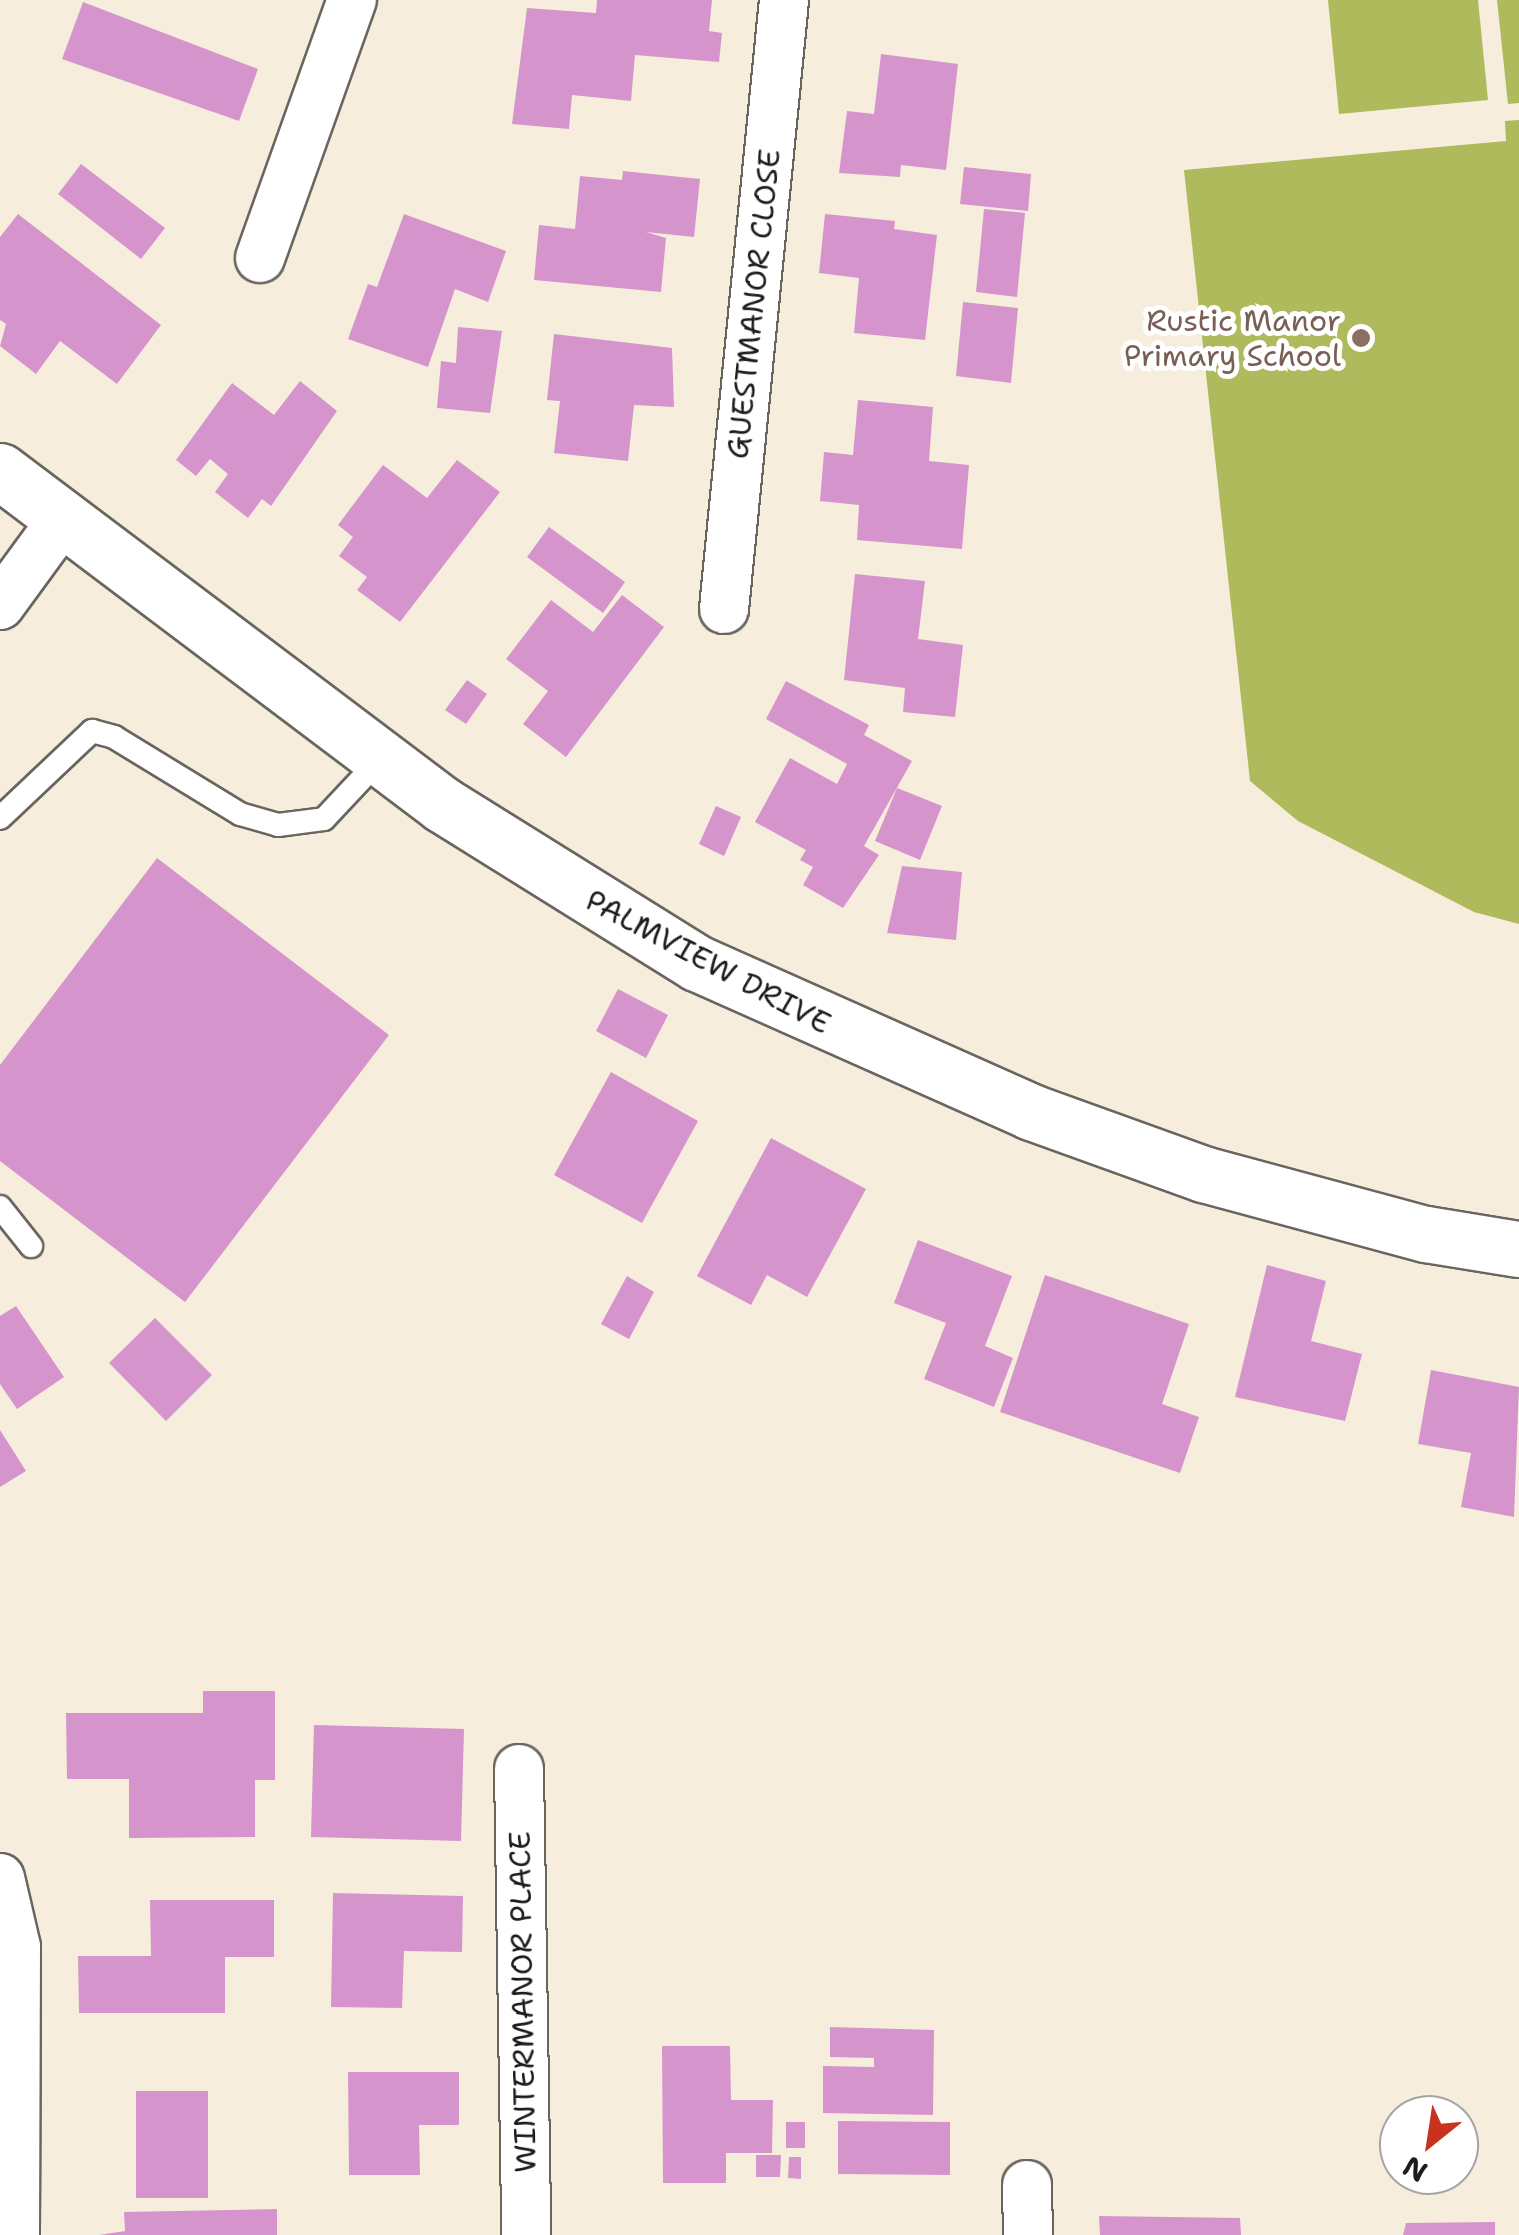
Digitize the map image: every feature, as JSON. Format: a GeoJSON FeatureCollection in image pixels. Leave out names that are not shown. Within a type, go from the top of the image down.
{"type":"FeatureCollection","features":[{"type":"Feature","properties":{"kind":"street"},"geometry":{"type":"LineString","coordinates":[[260,258],[352,0]]}},
{"type":"Feature","properties":{"kind":"street","name":"GUESTMANOR CLOSE"},"geometry":{"type":"LineString","coordinates":[[724,609],[784,0]]}},
{"type":"Feature","properties":{"kind":"street","name":"PALMVIEW DRIVE"},"geometry":{"type":"LineString","coordinates":[[0,471],[381,758],[579,896],[696,964],[830,1027],[1031,1112],[1203,1174],[1426,1234],[1519,1249]]}},
{"type":"Feature","properties":{"kind":"street"},"geometry":{"type":"LineString","coordinates":[[0,605],[63,520]]}},
{"type":"Feature","properties":{"kind":"street","name":"WINTERMANOR PLACE"},"geometry":{"type":"LineString","coordinates":[[519,1770],[526,2235]]}},
{"type":"Feature","properties":{"kind":"street"},"geometry":{"type":"LineString","coordinates":[[0,1878],[16,1946],[14,2235]]}},
{"type":"Feature","properties":{"kind":"street"},"geometry":{"type":"LineString","coordinates":[[1027,2185],[1028,2235]]}},
{"type":"Feature","properties":{"kind":"lane"},"geometry":{"type":"LineString","coordinates":[[0,818],[92,731],[114,737],[240,814],[278,825],[324,819],[381,758]]}},
{"type":"Feature","properties":{"kind":"lane"},"geometry":{"type":"LineString","coordinates":[[0,1207],[31,1246]]}},
{"type":"Feature","properties":{"kind":"green space"},"geometry":{"type":"Polygon","coordinates":[[[1328,0],[1478,0],[1488,100],[1339,114],[1328,0]]]}},
{"type":"Feature","properties":{"kind":"green space"},"geometry":{"type":"Polygon","coordinates":[[[1497,0],[1519,0],[1519,103],[1508,104],[1497,0]]]}},
{"type":"Feature","properties":{"kind":"green space","name":"Rustic Manor Primary School"},"geometry":{"type":"Polygon","coordinates":[[[1519,120],[1519,924],[1474,912],[1298,821],[1250,781],[1184,170],[1506,141],[1505,121],[1519,120]]]}},
{"type":"Feature","properties":{"kind":"building"},"geometry":{"type":"Polygon","coordinates":[[[597,0],[712,0],[709,31],[722,33],[719,62],[635,55],[631,101],[572,95],[569,129],[512,124],[527,8],[596,13],[597,0]]]}},
{"type":"Feature","properties":{"kind":"building"},"geometry":{"type":"Polygon","coordinates":[[[83,2],[258,69],[239,121],[62,59],[83,2]]]}},
{"type":"Feature","properties":{"kind":"building"},"geometry":{"type":"Polygon","coordinates":[[[881,54],[958,64],[946,170],[901,165],[900,177],[839,173],[847,111],[874,114],[881,54]]]}},
{"type":"Feature","properties":{"kind":"building"},"geometry":{"type":"Polygon","coordinates":[[[81,164],[165,228],[141,259],[58,194],[81,164]]]}},
{"type":"Feature","properties":{"kind":"building"},"geometry":{"type":"Polygon","coordinates":[[[964,167],[1031,174],[1028,211],[960,204],[964,167]]]}},
{"type":"Feature","properties":{"kind":"building"},"geometry":{"type":"Polygon","coordinates":[[[623,171],[700,179],[694,237],[646,232],[666,238],[661,292],[534,280],[539,225],[575,229],[580,176],[622,180],[623,171]]]}},
{"type":"Feature","properties":{"kind":"building"},"geometry":{"type":"Polygon","coordinates":[[[984,209],[1025,213],[1017,297],[976,292],[984,209]]]}},
{"type":"Feature","properties":{"kind":"building"},"geometry":{"type":"Polygon","coordinates":[[[18,214],[161,325],[117,384],[60,341],[36,374],[0,346],[6,324],[0,320],[0,237],[18,214]]]}},
{"type":"Feature","properties":{"kind":"building"},"geometry":{"type":"Polygon","coordinates":[[[404,214],[506,251],[488,302],[455,289],[428,367],[348,339],[368,284],[377,287],[404,214]]]}},
{"type":"Feature","properties":{"kind":"building"},"geometry":{"type":"Polygon","coordinates":[[[825,214],[895,221],[894,229],[937,235],[925,340],[854,333],[859,278],[819,273],[825,214]]]}},
{"type":"Feature","properties":{"kind":"building"},"geometry":{"type":"Polygon","coordinates":[[[963,302],[1018,308],[1011,383],[956,376],[963,302]]]}},
{"type":"Feature","properties":{"kind":"building"},"geometry":{"type":"Polygon","coordinates":[[[458,327],[502,331],[490,413],[437,408],[441,361],[456,363],[458,327]]]}},
{"type":"Feature","properties":{"kind":"building"},"geometry":{"type":"Polygon","coordinates":[[[554,334],[672,348],[674,407],[634,405],[628,461],[554,453],[560,401],[547,400],[554,334]]]}},
{"type":"Feature","properties":{"kind":"building"},"geometry":{"type":"Polygon","coordinates":[[[300,381],[337,411],[271,506],[262,499],[248,518],[215,492],[228,474],[210,459],[196,476],[176,460],[232,383],[274,415],[300,381]]]}},
{"type":"Feature","properties":{"kind":"building"},"geometry":{"type":"Polygon","coordinates":[[[858,400],[933,407],[929,461],[969,465],[962,549],[857,540],[859,505],[820,501],[824,452],[853,455],[858,400]]]}},
{"type":"Feature","properties":{"kind":"building"},"geometry":{"type":"Polygon","coordinates":[[[457,460],[500,492],[400,622],[357,590],[367,577],[339,556],[353,537],[338,525],[383,465],[427,498],[457,460]]]}},
{"type":"Feature","properties":{"kind":"building"},"geometry":{"type":"Polygon","coordinates":[[[549,527],[625,582],[603,613],[527,557],[549,527]]]}},
{"type":"Feature","properties":{"kind":"building"},"geometry":{"type":"Polygon","coordinates":[[[855,574],[925,581],[918,639],[963,645],[955,717],[903,712],[905,688],[844,680],[855,574]]]}},
{"type":"Feature","properties":{"kind":"building"},"geometry":{"type":"Polygon","coordinates":[[[622,595],[664,627],[566,757],[523,724],[548,691],[506,659],[551,600],[593,632],[622,595]]]}},
{"type":"Feature","properties":{"kind":"building"},"geometry":{"type":"Polygon","coordinates":[[[467,680],[487,694],[466,724],[445,710],[467,680]]]}},
{"type":"Feature","properties":{"kind":"building"},"geometry":{"type":"Polygon","coordinates":[[[786,681],[869,725],[864,735],[912,761],[864,846],[879,855],[843,908],[803,885],[813,867],[800,860],[806,850],[755,822],[790,758],[837,784],[847,764],[766,719],[786,681]]]}},
{"type":"Feature","properties":{"kind":"building"},"geometry":{"type":"Polygon","coordinates":[[[897,788],[942,806],[920,860],[875,841],[897,788]]]}},
{"type":"Feature","properties":{"kind":"building"},"geometry":{"type":"Polygon","coordinates":[[[716,806],[741,817],[724,856],[699,844],[716,806]]]}},
{"type":"Feature","properties":{"kind":"building"},"geometry":{"type":"Polygon","coordinates":[[[157,858],[389,1035],[185,1302],[0,1161],[0,1065],[157,858]]]}},
{"type":"Feature","properties":{"kind":"building"},"geometry":{"type":"Polygon","coordinates":[[[902,866],[962,872],[956,940],[887,933],[902,866]]]}},
{"type":"Feature","properties":{"kind":"building"},"geometry":{"type":"Polygon","coordinates":[[[618,989],[668,1015],[646,1058],[596,1031],[618,989]]]}},
{"type":"Feature","properties":{"kind":"building"},"geometry":{"type":"Polygon","coordinates":[[[611,1072],[698,1121],[642,1223],[554,1175],[611,1072]]]}},
{"type":"Feature","properties":{"kind":"building"},"geometry":{"type":"Polygon","coordinates":[[[771,1138],[866,1189],[807,1297],[767,1275],[751,1305],[697,1276],[771,1138]]]}},
{"type":"Feature","properties":{"kind":"building"},"geometry":{"type":"Polygon","coordinates":[[[918,1240],[1012,1276],[985,1346],[1013,1358],[994,1407],[924,1379],[946,1323],[894,1303],[918,1240]]]}},
{"type":"Feature","properties":{"kind":"building"},"geometry":{"type":"Polygon","coordinates":[[[1267,1265],[1326,1281],[1311,1341],[1362,1354],[1345,1421],[1235,1397],[1267,1265]]]}},
{"type":"Feature","properties":{"kind":"building"},"geometry":{"type":"Polygon","coordinates":[[[1045,1275],[1189,1324],[1162,1404],[1199,1417],[1180,1473],[1000,1412],[1045,1275]]]}},
{"type":"Feature","properties":{"kind":"building"},"geometry":{"type":"Polygon","coordinates":[[[627,1276],[654,1292],[629,1339],[601,1324],[627,1276]]]}},
{"type":"Feature","properties":{"kind":"building"},"geometry":{"type":"Polygon","coordinates":[[[16,1306],[64,1377],[17,1409],[0,1384],[0,1316],[16,1306]]]}},
{"type":"Feature","properties":{"kind":"building"},"geometry":{"type":"Polygon","coordinates":[[[155,1318],[212,1375],[166,1421],[109,1363],[155,1318]]]}},
{"type":"Feature","properties":{"kind":"building"},"geometry":{"type":"Polygon","coordinates":[[[1431,1370],[1519,1387],[1514,1517],[1461,1507],[1471,1453],[1418,1444],[1431,1370]]]}},
{"type":"Feature","properties":{"kind":"building"},"geometry":{"type":"Polygon","coordinates":[[[0,1430],[26,1471],[0,1487],[0,1430]]]}},
{"type":"Feature","properties":{"kind":"building"},"geometry":{"type":"Polygon","coordinates":[[[203,1691],[275,1691],[275,1780],[255,1780],[255,1837],[129,1838],[129,1779],[67,1779],[66,1713],[203,1713],[203,1691]]]}},
{"type":"Feature","properties":{"kind":"building"},"geometry":{"type":"Polygon","coordinates":[[[314,1725],[464,1729],[461,1841],[311,1837],[314,1725]]]}},
{"type":"Feature","properties":{"kind":"building"},"geometry":{"type":"Polygon","coordinates":[[[333,1893],[463,1896],[462,1952],[404,1951],[402,2008],[331,2007],[333,1893]]]}},
{"type":"Feature","properties":{"kind":"building"},"geometry":{"type":"Polygon","coordinates":[[[150,1900],[274,1900],[274,1957],[225,1957],[225,2013],[79,2013],[78,1956],[151,1956],[150,1900]]]}},
{"type":"Feature","properties":{"kind":"building"},"geometry":{"type":"Polygon","coordinates":[[[830,2027],[934,2030],[933,2115],[823,2113],[823,2066],[874,2067],[874,2058],[830,2057],[830,2027]]]}},
{"type":"Feature","properties":{"kind":"building"},"geometry":{"type":"Polygon","coordinates":[[[662,2046],[730,2046],[731,2100],[773,2100],[772,2153],[726,2153],[726,2183],[663,2183],[662,2046]]]}},
{"type":"Feature","properties":{"kind":"building"},"geometry":{"type":"Polygon","coordinates":[[[348,2072],[459,2072],[459,2125],[419,2125],[420,2175],[349,2175],[348,2072]]]}},
{"type":"Feature","properties":{"kind":"building"},"geometry":{"type":"Polygon","coordinates":[[[136,2091],[208,2091],[208,2198],[136,2198],[136,2091]]]}},
{"type":"Feature","properties":{"kind":"building"},"geometry":{"type":"Polygon","coordinates":[[[838,2121],[950,2122],[950,2175],[838,2174],[838,2121]]]}},
{"type":"Feature","properties":{"kind":"building"},"geometry":{"type":"Polygon","coordinates":[[[786,2122],[805,2122],[805,2148],[786,2148],[786,2122]]]}},
{"type":"Feature","properties":{"kind":"building"},"geometry":{"type":"Polygon","coordinates":[[[756,2155],[781,2155],[780,2177],[756,2177],[756,2155]]]}},
{"type":"Feature","properties":{"kind":"building"},"geometry":{"type":"Polygon","coordinates":[[[789,2157],[801,2157],[801,2179],[788,2178],[789,2157]]]}},
{"type":"Feature","properties":{"kind":"building"},"geometry":{"type":"Polygon","coordinates":[[[277,2209],[277,2235],[99,2235],[125,2231],[124,2212],[277,2209]]]}},
{"type":"Feature","properties":{"kind":"building"},"geometry":{"type":"Polygon","coordinates":[[[1099,2216],[1240,2218],[1241,2235],[1100,2235],[1099,2216]]]}},
{"type":"Feature","properties":{"kind":"building"},"geometry":{"type":"Polygon","coordinates":[[[1495,2222],[1495,2235],[1403,2235],[1406,2223],[1495,2222]]]}},
{"type":"Feature","properties":{"kind":"place","name":"Rustic Manor Primary School"},"geometry":{"type":"Point","coordinates":[1361,338]}}]}
